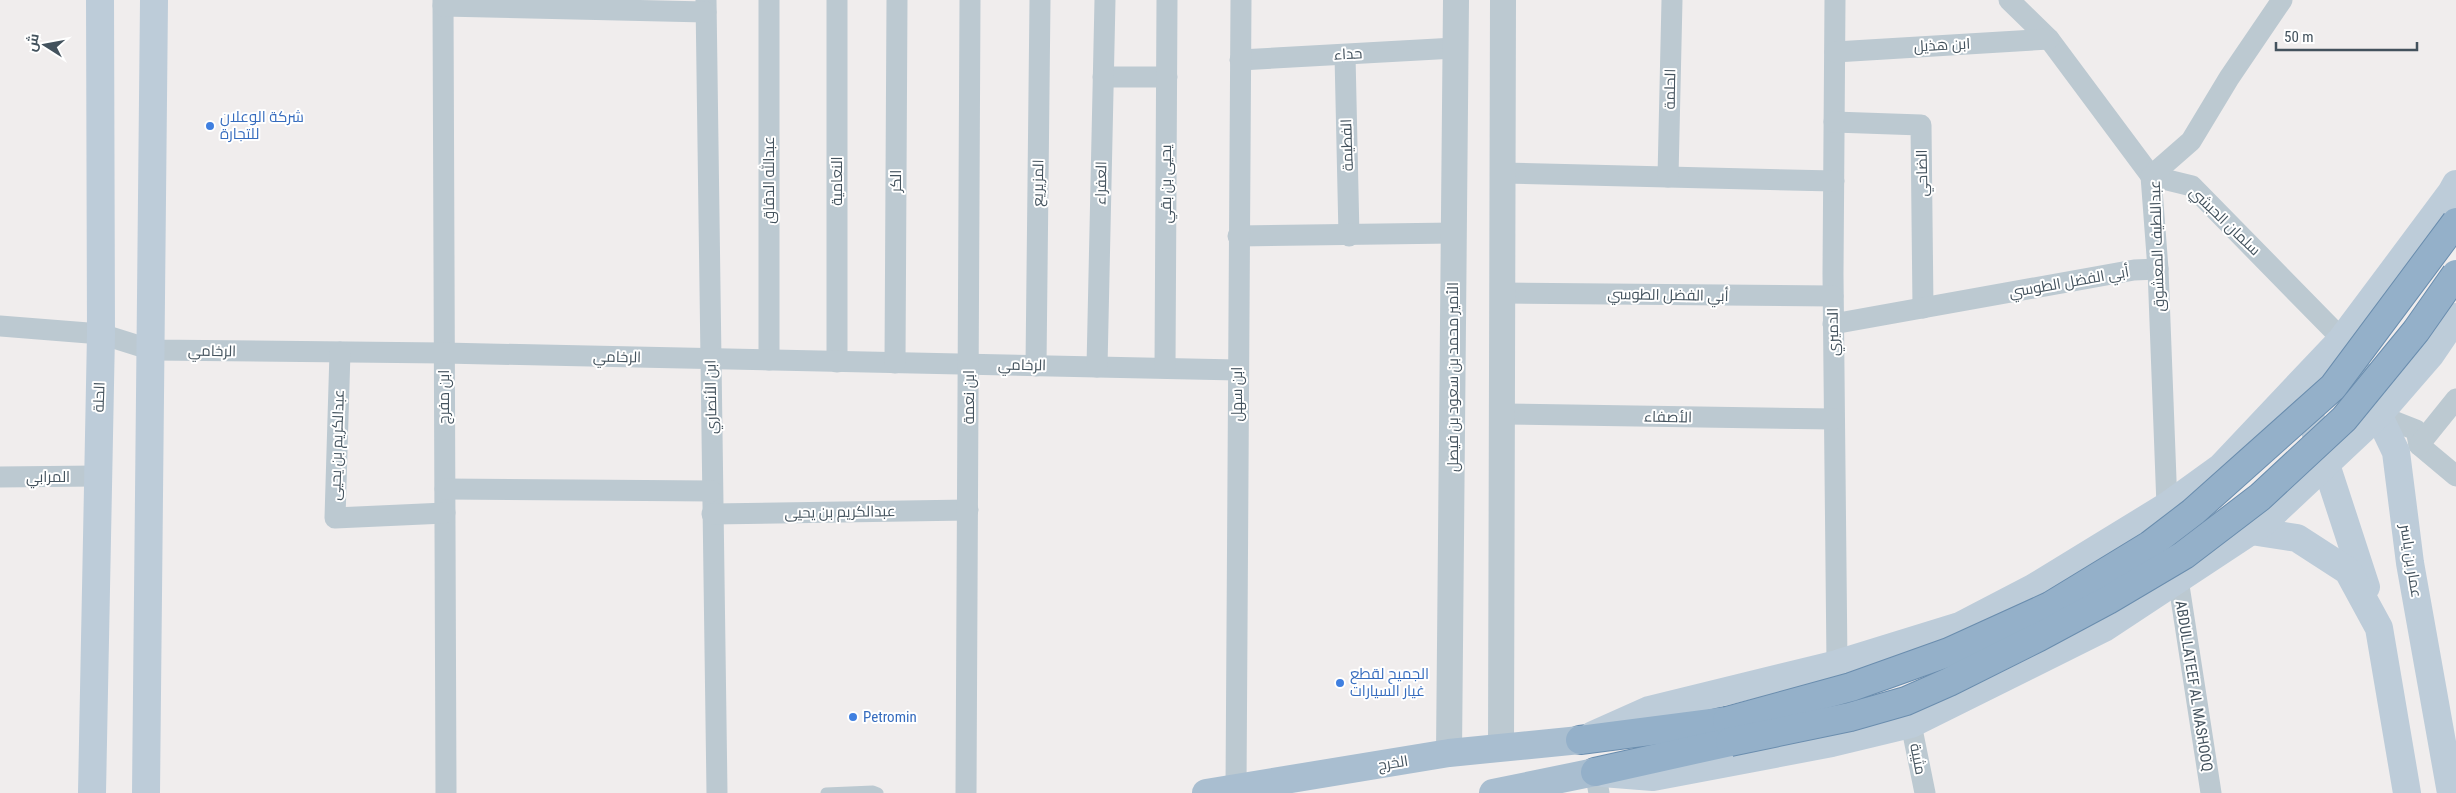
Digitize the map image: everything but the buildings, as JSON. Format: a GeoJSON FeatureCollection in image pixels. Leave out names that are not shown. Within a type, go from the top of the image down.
{"type":"FeatureCollection","features":[{"type":"Feature","properties":{"kind":"highway"},"geometry":{"type":"LineString","coordinates":[[1597,783],[1729,732],[1949,652],[2050,606],[2150,545],[2192,512],[2333,387],[2456,222]]}},
{"type":"Feature","properties":{"kind":"highway"},"geometry":{"type":"LineString","coordinates":[[1580,740],[1729,732],[1850,717],[1906,701],[1949,682],[2039,637],[2108,600],[2184,555],[2260,498],[2344,419],[2416,331],[2456,274]]}},
{"type":"Feature","properties":{"kind":"main road","name":"الحلة"},"geometry":{"type":"LineString","coordinates":[[92,793],[100,334],[100,0]]}},
{"type":"Feature","properties":{"kind":"main road"},"geometry":{"type":"LineString","coordinates":[[146,793],[152,350],[154,0]]}},
{"type":"Feature","properties":{"kind":"main road"},"geometry":{"type":"LineString","coordinates":[[1580,740],[1649,710],[1837,664],[1960,626],[2033,588],[2167,506],[2221,467],[2342,339],[2456,184]]}},
{"type":"Feature","properties":{"kind":"main road"},"geometry":{"type":"LineString","coordinates":[[1493,793],[1653,777],[1832,743],[1911,724],[2104,628],[2263,523],[2378,415],[2431,354],[2456,317]]}},
{"type":"Feature","properties":{"kind":"main road","name":"عمار بن ياسر"},"geometry":{"type":"LineString","coordinates":[[2342,339],[2396,452],[2410,563],[2451,793]]}},
{"type":"Feature","properties":{"kind":"main road"},"geometry":{"type":"LineString","coordinates":[[2299,384],[2379,628],[2407,793]]}},
{"type":"Feature","properties":{"kind":"main road"},"geometry":{"type":"LineString","coordinates":[[2251,531],[2297,538],[2348,571],[2379,628]]}},
{"type":"Feature","properties":{"kind":"main road","name":"الخرج"},"geometry":{"type":"LineString","coordinates":[[1206,793],[1449,753],[1501,746],[1580,740]]}},
{"type":"Feature","properties":{"kind":"street","name":"عبدالله الدقاق"},"geometry":{"type":"LineString","coordinates":[[769,0],[769,360]]}},
{"type":"Feature","properties":{"kind":"street","name":"النعامية"},"geometry":{"type":"LineString","coordinates":[[836,0],[838,362]]}},
{"type":"Feature","properties":{"kind":"street","name":"الكر"},"geometry":{"type":"LineString","coordinates":[[895,363],[897,0]]}},
{"type":"Feature","properties":{"kind":"street","name":"ابن نعمة"},"geometry":{"type":"LineString","coordinates":[[966,793],[970,0]]}},
{"type":"Feature","properties":{"kind":"street","name":"المزيريع"},"geometry":{"type":"LineString","coordinates":[[1036,366],[1040,0]]}},
{"type":"Feature","properties":{"kind":"street","name":"العفراء"},"geometry":{"type":"LineString","coordinates":[[1097,367],[1105,0]]}},
{"type":"Feature","properties":{"kind":"street","name":"يحيى بن بقي"},"geometry":{"type":"LineString","coordinates":[[1165,368],[1168,0]]}},
{"type":"Feature","properties":{"kind":"street","name":"ابن سهل"},"geometry":{"type":"LineString","coordinates":[[1236,788],[1237,370],[1241,0]]}},
{"type":"Feature","properties":{"kind":"street","name":"الأمير محمد بن سعود بن فيصل"},"geometry":{"type":"LineString","coordinates":[[1449,753],[1456,0]]}},
{"type":"Feature","properties":{"kind":"street"},"geometry":{"type":"LineString","coordinates":[[1501,746],[1503,0]]}},
{"type":"Feature","properties":{"kind":"street","name":"الحلمة"},"geometry":{"type":"LineString","coordinates":[[1668,177],[1672,0]]}},
{"type":"Feature","properties":{"kind":"street","name":"الدميري"},"geometry":{"type":"LineString","coordinates":[[1835,0],[1833,324],[1837,664]]}},
{"type":"Feature","properties":{"kind":"street","name":"عبداللطيف المعشوق"},"geometry":{"type":"LineString","coordinates":[[2167,506],[2158,270],[2151,176],[2191,141],[2228,78],[2282,0]]}},
{"type":"Feature","properties":{"kind":"street"},"geometry":{"type":"LineString","coordinates":[[443,3],[706,6]]}},
{"type":"Feature","properties":{"kind":"street","name":"ابن مفرج"},"geometry":{"type":"LineString","coordinates":[[443,3],[446,793]]}},
{"type":"Feature","properties":{"kind":"street"},"geometry":{"type":"LineString","coordinates":[[2020,3],[2151,176]]}},
{"type":"Feature","properties":{"kind":"street","name":"ابن الأنصاري"},"geometry":{"type":"LineString","coordinates":[[706,6],[717,793]]}},
{"type":"Feature","properties":{"kind":"street","name":"ابن هذيل"},"geometry":{"type":"LineString","coordinates":[[1835,52],[2049,39]]}},
{"type":"Feature","properties":{"kind":"street","name":"حداء"},"geometry":{"type":"LineString","coordinates":[[1240,60],[1455,48]]}},
{"type":"Feature","properties":{"kind":"street","name":"الفطيمة"},"geometry":{"type":"LineString","coordinates":[[1344,55],[1349,236]]}},
{"type":"Feature","properties":{"kind":"street"},"geometry":{"type":"LineString","coordinates":[[1104,77],[1167,77]]}},
{"type":"Feature","properties":{"kind":"street","name":"الضاحي"},"geometry":{"type":"LineString","coordinates":[[1834,122],[1921,125],[1923,308]]}},
{"type":"Feature","properties":{"kind":"street"},"geometry":{"type":"LineString","coordinates":[[1503,173],[1834,181]]}},
{"type":"Feature","properties":{"kind":"street","name":"سلمان الحبشي"},"geometry":{"type":"LineString","coordinates":[[2151,176],[2192,186],[2342,339]]}},
{"type":"Feature","properties":{"kind":"street"},"geometry":{"type":"LineString","coordinates":[[1238,236],[1349,236],[1454,233]]}},
{"type":"Feature","properties":{"kind":"street","name":"أبي الفضل الطوسي"},"geometry":{"type":"LineString","coordinates":[[1833,324],[2134,270],[2158,270]]}},
{"type":"Feature","properties":{"kind":"street","name":"أبي الفضل الطوسي"},"geometry":{"type":"LineString","coordinates":[[1502,293],[1833,296]]}},
{"type":"Feature","properties":{"kind":"street","name":"الرخامي"},"geometry":{"type":"LineString","coordinates":[[0,326],[100,334],[152,350],[1237,370]]}},
{"type":"Feature","properties":{"kind":"street","name":"عبدالكريم بن يحيى"},"geometry":{"type":"LineString","coordinates":[[340,352],[335,518],[445,513]]}},
{"type":"Feature","properties":{"kind":"street"},"geometry":{"type":"LineString","coordinates":[[2419,446],[2456,399]]}},
{"type":"Feature","properties":{"kind":"street","name":"الأصفاء"},"geometry":{"type":"LineString","coordinates":[[1502,414],[1834,420]]}},
{"type":"Feature","properties":{"kind":"street"},"geometry":{"type":"LineString","coordinates":[[2378,415],[2416,430],[2419,446],[2456,476]]}},
{"type":"Feature","properties":{"kind":"street","name":"المرابي"},"geometry":{"type":"LineString","coordinates":[[0,477],[97,476]]}},
{"type":"Feature","properties":{"kind":"street"},"geometry":{"type":"LineString","coordinates":[[445,489],[712,491]]}},
{"type":"Feature","properties":{"kind":"street","name":"عبدالكريم بن يحيى"},"geometry":{"type":"LineString","coordinates":[[712,514],[968,510]]}},
{"type":"Feature","properties":{"kind":"street","name":"ABDULLATEEF AL MASHOOQ"},"geometry":{"type":"LineString","coordinates":[[2178,579],[2211,793]]}},
{"type":"Feature","properties":{"kind":"street","name":"مثيبة"},"geometry":{"type":"LineString","coordinates":[[1911,724],[1925,793]]}},
{"type":"Feature","properties":{"kind":"lane"},"geometry":{"type":"LineString","coordinates":[[826,793],[873,791],[878,793]]}},
{"type":"Feature","properties":{"kind":"place","name":"شركة الوعلان للتجارة"},"geometry":{"type":"Point","coordinates":[210,126]}},
{"type":"Feature","properties":{"kind":"place","name":"الجميح لقطع غيار السيارات"},"geometry":{"type":"Point","coordinates":[1340,683]}},
{"type":"Feature","properties":{"kind":"place","name":"Petromin"},"geometry":{"type":"Point","coordinates":[853,717]}}]}
